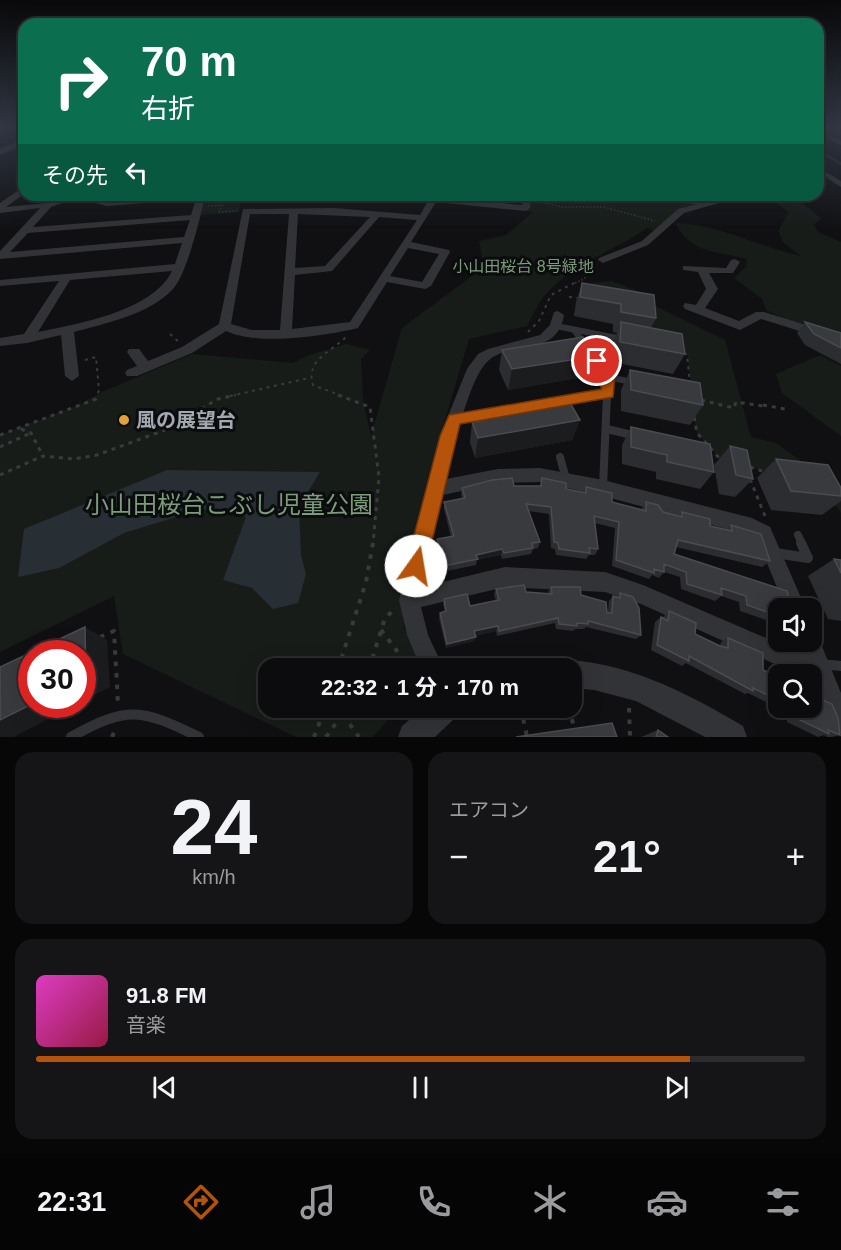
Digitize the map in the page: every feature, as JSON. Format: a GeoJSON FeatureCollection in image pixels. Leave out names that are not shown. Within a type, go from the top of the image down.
{"type":"FeatureCollection","features":[{"type":"Feature","properties":{"kind":"street"},"geometry":{"type":"LineString","coordinates":[[824,173],[841,185]]}},
{"type":"Feature","properties":{"kind":"street"},"geometry":{"type":"LineString","coordinates":[[831,177],[841,178]]}},
{"type":"Feature","properties":{"kind":"street"},"geometry":{"type":"LineString","coordinates":[[0,209],[18,196]]}},
{"type":"Feature","properties":{"kind":"street"},"geometry":{"type":"LineString","coordinates":[[0,209],[48,205],[58,201]]}},
{"type":"Feature","properties":{"kind":"street"},"geometry":{"type":"LineString","coordinates":[[99,201],[199,206]]}},
{"type":"Feature","properties":{"kind":"street"},"geometry":{"type":"LineString","coordinates":[[225,326],[231,330],[261,335],[354,325],[423,219],[432,201]]}},
{"type":"Feature","properties":{"kind":"street"},"geometry":{"type":"LineString","coordinates":[[467,201],[526,208],[527,201]]}},
{"type":"Feature","properties":{"kind":"street"},"geometry":{"type":"LineString","coordinates":[[692,201],[716,201]]}},
{"type":"Feature","properties":{"kind":"street"},"geometry":{"type":"LineString","coordinates":[[603,260],[645,243],[663,224],[681,211],[697,208],[706,202]]}},
{"type":"Feature","properties":{"kind":"street"},"geometry":{"type":"LineString","coordinates":[[0,256],[48,205]]}},
{"type":"Feature","properties":{"kind":"street"},"geometry":{"type":"LineString","coordinates":[[25,230],[199,206]]}},
{"type":"Feature","properties":{"kind":"street"},"geometry":{"type":"LineString","coordinates":[[0,342],[27,339],[67,329],[125,312],[154,299],[170,286],[199,206]]}},
{"type":"Feature","properties":{"kind":"street"},"geometry":{"type":"LineString","coordinates":[[134,352],[138,370],[187,350],[225,326],[246,211],[294,210],[423,219]]}},
{"type":"Feature","properties":{"kind":"street"},"geometry":{"type":"LineString","coordinates":[[286,332],[294,210]]}},
{"type":"Feature","properties":{"kind":"street"},"geometry":{"type":"LineString","coordinates":[[290,272],[328,269],[377,214]]}},
{"type":"Feature","properties":{"kind":"street"},"geometry":{"type":"LineString","coordinates":[[0,256],[188,240]]}},
{"type":"Feature","properties":{"kind":"street"},"geometry":{"type":"LineString","coordinates":[[383,278],[425,286],[445,252],[405,244]]}},
{"type":"Feature","properties":{"kind":"street"},"geometry":{"type":"LineString","coordinates":[[687,268],[729,272],[735,262]]}},
{"type":"Feature","properties":{"kind":"street"},"geometry":{"type":"LineString","coordinates":[[0,283],[177,267]]}},
{"type":"Feature","properties":{"kind":"street"},"geometry":{"type":"LineString","coordinates":[[702,269],[712,289],[693,308],[740,326],[760,315],[841,340]]}},
{"type":"Feature","properties":{"kind":"street"},"geometry":{"type":"LineString","coordinates":[[27,339],[66,278]]}},
{"type":"Feature","properties":{"kind":"street"},"geometry":{"type":"LineString","coordinates":[[427,658],[402,604],[454,419],[474,369],[483,357],[493,352],[533,343],[555,328]]}},
{"type":"Feature","properties":{"kind":"street"},"geometry":{"type":"LineString","coordinates":[[67,329],[71,370]]}},
{"type":"Feature","properties":{"kind":"street"},"geometry":{"type":"LineString","coordinates":[[434,489],[515,474],[566,479],[752,527],[764,533],[791,598]]}},
{"type":"Feature","properties":{"kind":"street"},"geometry":{"type":"LineString","coordinates":[[402,604],[505,577],[605,582],[827,668]]}},
{"type":"Feature","properties":{"kind":"street"},"geometry":{"type":"LineString","coordinates":[[816,652],[827,668],[841,722]]}},
{"type":"Feature","properties":{"kind":"street"},"geometry":{"type":"LineString","coordinates":[[582,676],[621,682],[653,693],[693,713],[732,737]]}},
{"type":"Feature","properties":{"kind":"street"},"geometry":{"type":"LineString","coordinates":[[413,737],[434,718]]}},
{"type":"Feature","properties":{"kind":"lane"},"geometry":{"type":"LineString","coordinates":[[555,328],[630,340]]}},
{"type":"Feature","properties":{"kind":"lane"},"geometry":{"type":"LineString","coordinates":[[574,330],[608,377],[603,488]]}},
{"type":"Feature","properties":{"kind":"lane"},"geometry":{"type":"LineString","coordinates":[[608,377],[638,383]]}},
{"type":"Feature","properties":{"kind":"lane"},"geometry":{"type":"LineString","coordinates":[[549,404],[608,394]]}},
{"type":"Feature","properties":{"kind":"lane"},"geometry":{"type":"LineString","coordinates":[[454,419],[489,413]]}},
{"type":"Feature","properties":{"kind":"lane"},"geometry":{"type":"LineString","coordinates":[[607,429],[649,439]]}},
{"type":"Feature","properties":{"kind":"lane"},"geometry":{"type":"LineString","coordinates":[[560,457],[566,479]]}},
{"type":"Feature","properties":{"kind":"lane"},"geometry":{"type":"LineString","coordinates":[[772,553],[808,558],[798,535]]}},
{"type":"Feature","properties":{"kind":"lane"},"geometry":{"type":"LineString","coordinates":[[70,737],[118,713],[148,713],[199,737]]}},
{"type":"Feature","properties":{"kind":"path"},"geometry":{"type":"LineString","coordinates":[[538,201],[544,205],[605,207],[663,224]]}},
{"type":"Feature","properties":{"kind":"path"},"geometry":{"type":"LineString","coordinates":[[199,206],[222,205],[219,212],[246,211]]}},
{"type":"Feature","properties":{"kind":"path"},"geometry":{"type":"LineString","coordinates":[[525,334],[539,321],[551,295],[559,289],[584,279],[603,260]]}},
{"type":"Feature","properties":{"kind":"path"},"geometry":{"type":"LineString","coordinates":[[569,297],[581,299]]}},
{"type":"Feature","properties":{"kind":"path"},"geometry":{"type":"LineString","coordinates":[[342,658],[366,582],[373,548],[379,477],[375,454],[375,433],[370,407],[313,385],[309,378],[309,370],[314,362],[344,340],[354,325]]}},
{"type":"Feature","properties":{"kind":"path"},"geometry":{"type":"LineString","coordinates":[[676,351],[687,355],[690,387]]}},
{"type":"Feature","properties":{"kind":"path"},"geometry":{"type":"LineString","coordinates":[[0,435],[96,399],[99,390],[96,357],[71,370]]}},
{"type":"Feature","properties":{"kind":"path"},"geometry":{"type":"LineString","coordinates":[[0,475],[43,456],[74,459],[97,455],[165,430],[218,399],[309,378]]}},
{"type":"Feature","properties":{"kind":"path"},"geometry":{"type":"LineString","coordinates":[[691,398],[734,408],[734,404],[739,402],[785,410]]}},
{"type":"Feature","properties":{"kind":"path"},"geometry":{"type":"LineString","coordinates":[[693,413],[697,433],[719,458]]}},
{"type":"Feature","properties":{"kind":"path"},"geometry":{"type":"LineString","coordinates":[[21,429],[31,433],[43,456]]}},
{"type":"Feature","properties":{"kind":"path"},"geometry":{"type":"LineString","coordinates":[[0,447],[31,433]]}},
{"type":"Feature","properties":{"kind":"path"},"geometry":{"type":"LineString","coordinates":[[709,455],[728,460]]}},
{"type":"Feature","properties":{"kind":"path"},"geometry":{"type":"LineString","coordinates":[[764,533],[767,521],[745,465],[768,473]]}},
{"type":"Feature","properties":{"kind":"path"},"geometry":{"type":"LineString","coordinates":[[372,658],[385,618],[402,604]]}},
{"type":"Feature","properties":{"kind":"path"},"geometry":{"type":"LineString","coordinates":[[381,630],[400,658]]}},
{"type":"Feature","properties":{"kind":"path"},"geometry":{"type":"LineString","coordinates":[[93,640],[114,631],[118,713]]}},
{"type":"Feature","properties":{"kind":"path"},"geometry":{"type":"LineString","coordinates":[[629,708],[630,737]]}},
{"type":"Feature","properties":{"kind":"path"},"geometry":{"type":"LineString","coordinates":[[314,737],[321,718]]}},
{"type":"Feature","properties":{"kind":"path"},"geometry":{"type":"LineString","coordinates":[[327,737],[341,718]]}},
{"type":"Feature","properties":{"kind":"path"},"geometry":{"type":"LineString","coordinates":[[345,718],[359,737]]}},
{"type":"Feature","properties":{"kind":"path"},"geometry":{"type":"LineString","coordinates":[[523,718],[527,737]]}},
{"type":"Feature","properties":{"kind":"path"},"geometry":{"type":"LineString","coordinates":[[572,718],[576,735]]}},
{"type":"Feature","properties":{"kind":"green space"},"geometry":{"type":"Polygon","coordinates":[[[241,201],[239,212],[200,215],[203,203],[241,201]]]}},
{"type":"Feature","properties":{"kind":"green space","name":"小山田桜台こぶし児童公園"},"geometry":{"type":"Polygon","coordinates":[[[528,201],[704,203],[681,209],[656,231],[647,228],[569,274],[543,297],[527,326],[469,339],[428,477],[401,586],[404,628],[416,658],[258,658],[258,718],[390,718],[373,737],[296,737],[123,654],[114,596],[24,640],[18,640],[18,643],[0,652],[0,435],[77,406],[102,392],[192,354],[293,363],[309,355],[346,344],[370,350],[361,359],[363,400],[371,436],[402,328],[484,267],[479,241],[506,235],[533,212],[527,211],[528,201]]]}},
{"type":"Feature","properties":{"kind":"green space"},"geometry":{"type":"Polygon","coordinates":[[[773,201],[800,201],[821,218],[814,225],[818,232],[841,242],[841,340],[799,326],[766,310],[762,299],[734,278],[746,267],[747,259],[697,246],[688,241],[676,223],[708,227],[801,256],[784,243],[778,231],[789,212],[773,201]]]}},
{"type":"Feature","properties":{"kind":"green space"},"geometry":{"type":"Polygon","coordinates":[[[611,281],[649,295],[655,306],[725,340],[751,437],[776,443],[841,490],[841,513],[823,488],[719,458],[697,433],[691,403],[694,401],[687,355],[655,333],[652,319],[587,284],[611,281]]]}},
{"type":"Feature","properties":{"kind":"green space"},"geometry":{"type":"Polygon","coordinates":[[[820,355],[841,366],[841,436],[782,393],[776,374],[820,355]]]}},
{"type":"Feature","properties":{"kind":"shaded area"},"geometry":{"type":"Polygon","coordinates":[[[167,470],[320,472],[299,507],[301,555],[306,574],[298,603],[273,609],[252,588],[223,580],[246,517],[202,509],[124,533],[59,568],[18,577],[24,529],[167,470]]]}},
{"type":"Feature","properties":{"kind":"building"},"geometry":{"type":"Polygon","coordinates":[[[582,283],[654,295],[656,318],[621,312],[621,304],[580,297],[582,283]]]}},
{"type":"Feature","properties":{"kind":"building"},"geometry":{"type":"Polygon","coordinates":[[[621,322],[682,334],[685,354],[620,342],[621,322]]]}},
{"type":"Feature","properties":{"kind":"building"},"geometry":{"type":"Polygon","coordinates":[[[805,322],[841,333],[841,348],[814,334],[805,322]]]}},
{"type":"Feature","properties":{"kind":"building"},"geometry":{"type":"Polygon","coordinates":[[[583,337],[597,356],[512,369],[502,350],[583,337]]]}},
{"type":"Feature","properties":{"kind":"building"},"geometry":{"type":"Polygon","coordinates":[[[630,370],[700,383],[703,405],[631,390],[630,370]]]}},
{"type":"Feature","properties":{"kind":"building"},"geometry":{"type":"Polygon","coordinates":[[[566,396],[580,420],[478,438],[472,422],[479,421],[475,412],[566,396]]]}},
{"type":"Feature","properties":{"kind":"building"},"geometry":{"type":"Polygon","coordinates":[[[631,427],[710,444],[714,472],[667,462],[667,455],[631,447],[631,427]]]}},
{"type":"Feature","properties":{"kind":"building"},"geometry":{"type":"Polygon","coordinates":[[[730,446],[747,450],[753,479],[736,475],[730,446]]]}},
{"type":"Feature","properties":{"kind":"building"},"geometry":{"type":"Polygon","coordinates":[[[776,459],[828,465],[841,488],[841,496],[791,491],[776,459]]]}},
{"type":"Feature","properties":{"kind":"building"},"geometry":{"type":"Polygon","coordinates":[[[512,478],[514,486],[541,486],[542,478],[566,483],[566,489],[586,493],[586,487],[612,493],[612,502],[646,511],[646,502],[658,505],[663,512],[682,517],[682,512],[710,519],[710,526],[732,531],[731,525],[761,534],[770,561],[678,540],[674,554],[787,591],[789,598],[768,598],[768,612],[747,605],[746,596],[721,588],[722,595],[687,584],[686,572],[664,564],[664,572],[654,569],[654,573],[616,560],[619,522],[594,516],[598,549],[589,548],[590,553],[559,549],[558,543],[554,542],[551,507],[526,504],[540,542],[532,543],[533,548],[504,553],[502,549],[476,555],[478,559],[443,566],[437,539],[454,536],[444,502],[465,498],[462,488],[492,480],[512,478]]]}},
{"type":"Feature","properties":{"kind":"building"},"geometry":{"type":"Polygon","coordinates":[[[834,559],[841,560],[841,573],[834,559]]]}},
{"type":"Feature","properties":{"kind":"building"},"geometry":{"type":"Polygon","coordinates":[[[524,585],[526,592],[552,594],[551,587],[580,587],[581,595],[606,602],[607,613],[612,613],[613,596],[620,598],[620,593],[633,597],[639,608],[641,635],[588,621],[588,624],[577,623],[577,626],[559,624],[558,618],[499,631],[498,626],[474,631],[476,637],[447,644],[440,613],[446,611],[444,599],[467,594],[470,606],[499,600],[496,589],[524,585]]]}},
{"type":"Feature","properties":{"kind":"building"},"geometry":{"type":"Polygon","coordinates":[[[669,611],[696,623],[695,634],[720,646],[728,648],[728,638],[763,653],[763,670],[768,672],[768,695],[753,688],[753,691],[689,656],[689,661],[657,645],[661,617],[668,621],[669,611]]]}},
{"type":"Feature","properties":{"kind":"building"},"geometry":{"type":"Polygon","coordinates":[[[85,627],[85,640],[57,640],[85,627]]]}},
{"type":"Feature","properties":{"kind":"building"},"geometry":{"type":"Polygon","coordinates":[[[18,659],[18,711],[0,720],[0,667],[18,659]]]}},
{"type":"Feature","properties":{"kind":"building"},"geometry":{"type":"Polygon","coordinates":[[[822,700],[832,704],[838,718],[840,735],[828,730],[829,734],[798,719],[822,718],[822,700]]]}},
{"type":"Feature","properties":{"kind":"building"},"geometry":{"type":"Polygon","coordinates":[[[612,723],[617,737],[516,737],[612,723]]]}},
{"type":"Feature","properties":{"kind":"building"},"geometry":{"type":"Polygon","coordinates":[[[658,730],[668,737],[656,737],[658,730]]]}},
{"type":"Feature","properties":{"kind":"place","name":"風の展望台"},"geometry":{"type":"Point","coordinates":[124,420]}},
{"type":"Feature","properties":{"kind":"route"},"geometry":{"type":"LineString","coordinates":[[416,566],[447,436],[454,419],[608,394],[608,377],[597,361]]}},
{"type":"Feature","properties":{"kind":"park label","name":"小山田桜台 8号緑地"},"geometry":{"type":"Point","coordinates":[523,266]}}]}
